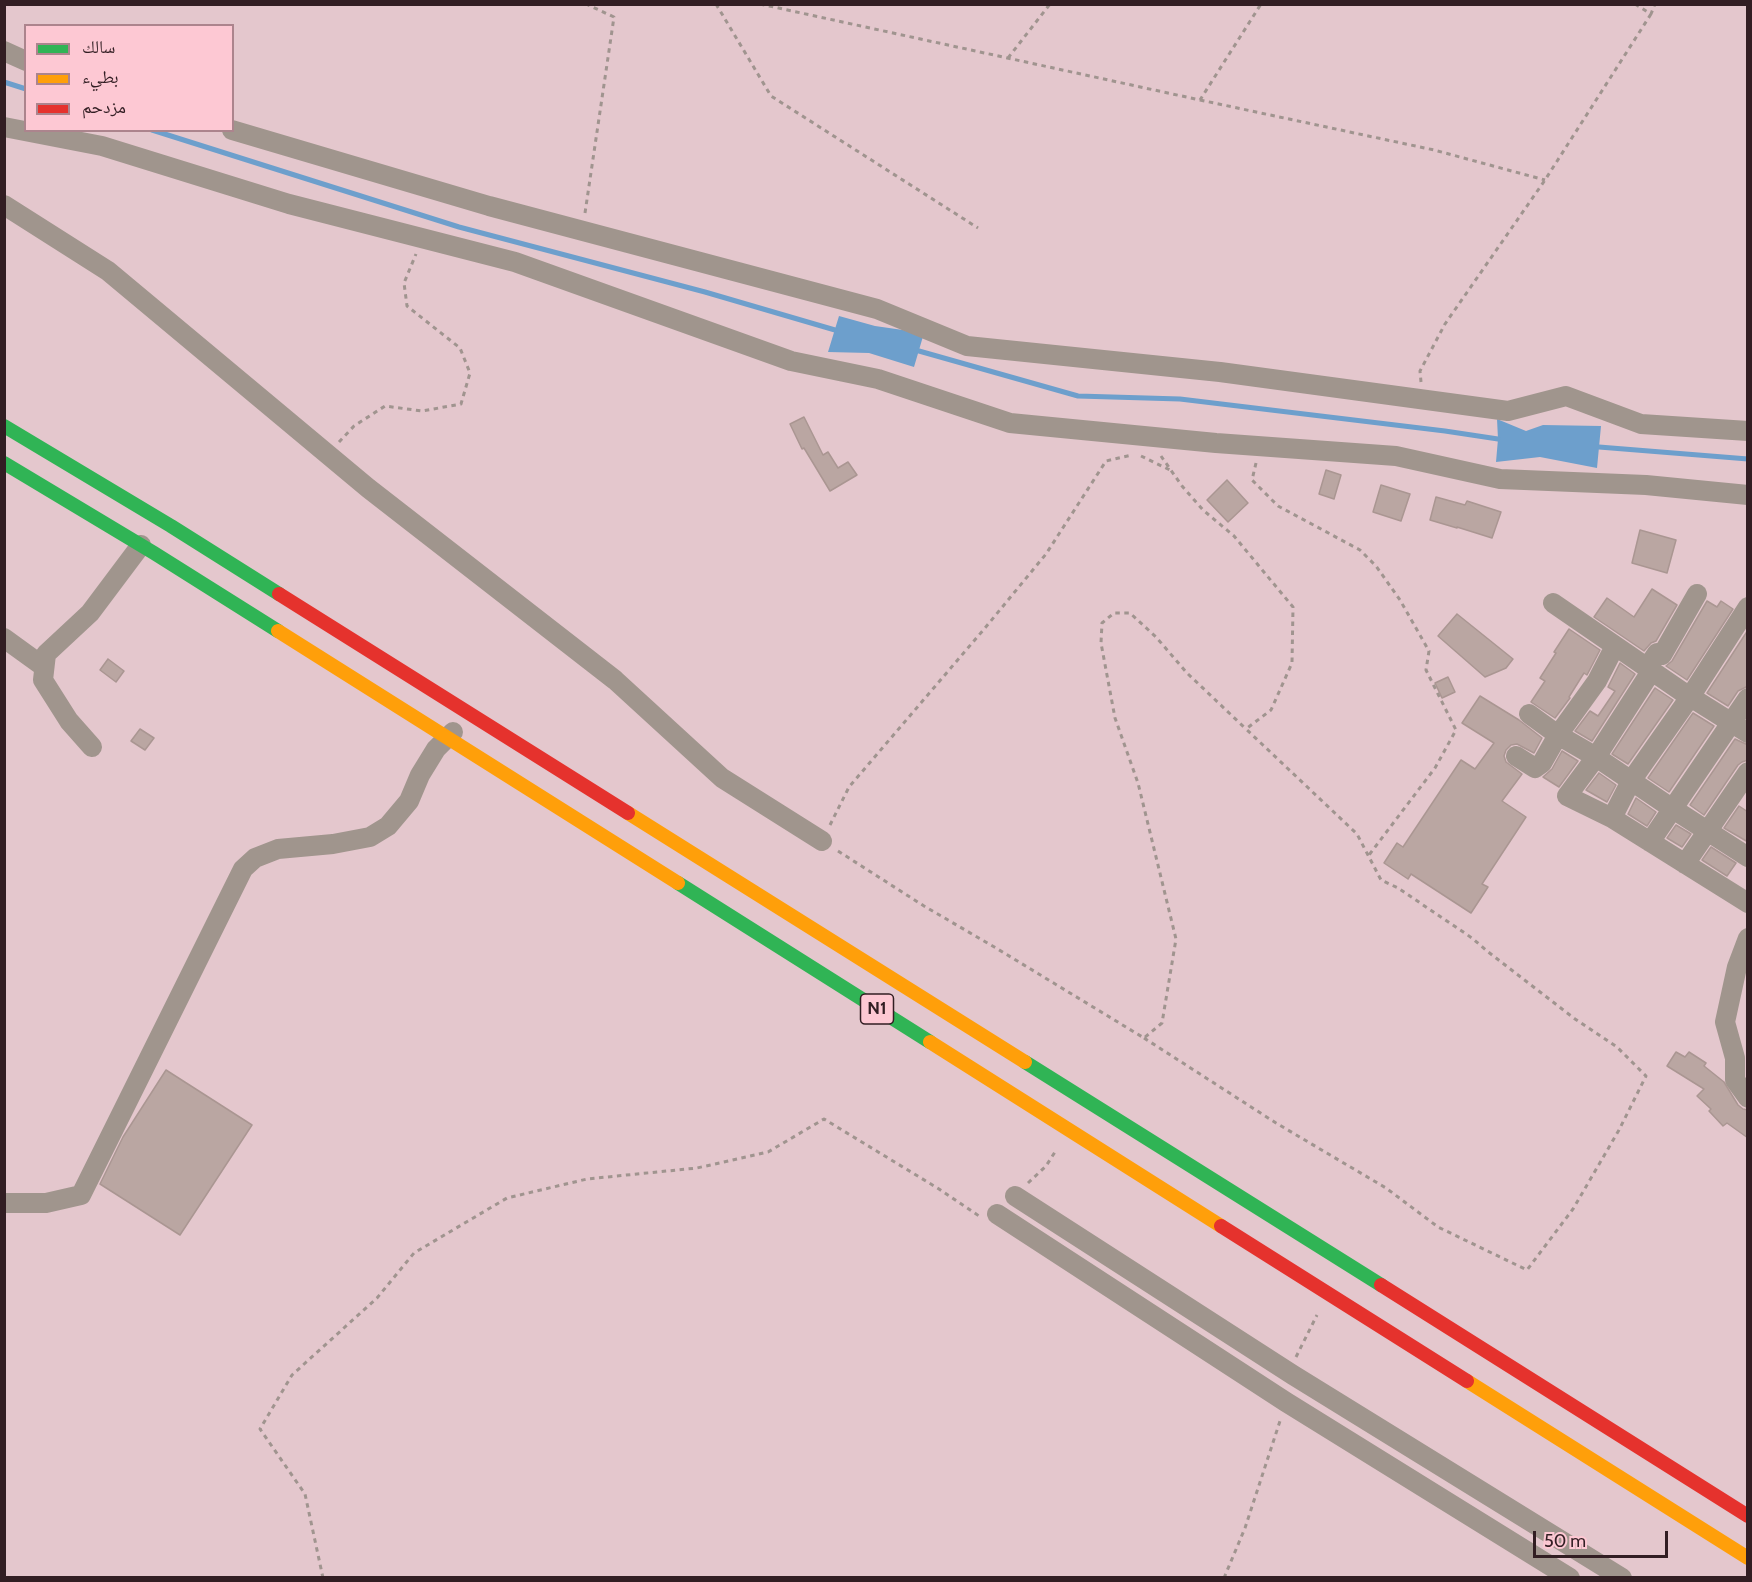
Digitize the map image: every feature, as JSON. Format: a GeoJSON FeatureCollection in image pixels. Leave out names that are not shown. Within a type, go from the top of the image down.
{"type":"FeatureCollection","features":[{"type":"Feature","properties":{"kind":"highway","name":"N1"},"geometry":{"type":"LineString","coordinates":[[4,426],[171,526],[1748,1516]]}},
{"type":"Feature","properties":{"kind":"highway","name":"N1"},"geometry":{"type":"LineString","coordinates":[[4,463],[141,545],[447,737],[1748,1558]]}},
{"type":"Feature","properties":{"kind":"street"},"geometry":{"type":"LineString","coordinates":[[4,51],[24,60]]}},
{"type":"Feature","properties":{"kind":"street"},"geometry":{"type":"LineString","coordinates":[[4,127],[24,131]]}},
{"type":"Feature","properties":{"kind":"street"},"geometry":{"type":"LineString","coordinates":[[234,131],[489,206],[877,309],[967,346],[1220,372],[1508,411],[1566,396],[1641,424],[1748,431]]}},
{"type":"Feature","properties":{"kind":"street"},"geometry":{"type":"LineString","coordinates":[[30,132],[102,146],[289,204],[515,262],[791,361],[878,379],[1010,423],[1396,456],[1500,479],[1646,485],[1748,495]]}},
{"type":"Feature","properties":{"kind":"street"},"geometry":{"type":"LineString","coordinates":[[4,206],[108,271],[368,488],[615,680],[722,778],[822,842]]}},
{"type":"Feature","properties":{"kind":"street"},"geometry":{"type":"LineString","coordinates":[[92,747],[69,722],[43,680],[45,654],[90,613],[141,545]]}},
{"type":"Feature","properties":{"kind":"street"},"geometry":{"type":"LineString","coordinates":[[1652,670],[1649,665],[1657,653],[1662,655],[1697,594]]}},
{"type":"Feature","properties":{"kind":"street"},"geometry":{"type":"LineString","coordinates":[[1553,603],[1739,728]]}},
{"type":"Feature","properties":{"kind":"street"},"geometry":{"type":"LineString","coordinates":[[1611,818],[1631,781],[1690,697],[1748,607]]}},
{"type":"Feature","properties":{"kind":"street"},"geometry":{"type":"LineString","coordinates":[[4,638],[44,668]]}},
{"type":"Feature","properties":{"kind":"street"},"geometry":{"type":"LineString","coordinates":[[1516,756],[1535,768],[1542,763],[1558,735],[1597,681],[1615,646]]}},
{"type":"Feature","properties":{"kind":"street"},"geometry":{"type":"LineString","coordinates":[[1652,670],[1596,757],[1567,796],[1611,818],[1748,903]]}},
{"type":"Feature","properties":{"kind":"street"},"geometry":{"type":"LineString","coordinates":[[1650,842],[1672,809],[1739,728],[1748,698]]}},
{"type":"Feature","properties":{"kind":"street"},"geometry":{"type":"LineString","coordinates":[[4,1203],[46,1203],[81,1195],[243,869],[255,858],[278,849],[370,837],[388,825],[409,801],[420,775],[436,749],[470,714]]}},
{"type":"Feature","properties":{"kind":"street"},"geometry":{"type":"LineString","coordinates":[[1529,714],[1748,857]]}},
{"type":"Feature","properties":{"kind":"street"},"geometry":{"type":"LineString","coordinates":[[1685,864],[1748,772]]}},
{"type":"Feature","properties":{"kind":"street"},"geometry":{"type":"LineString","coordinates":[[1748,938],[1737,967],[1725,1022],[1734,1058],[1735,1080],[1748,1098]]}},
{"type":"Feature","properties":{"kind":"street"},"geometry":{"type":"LineString","coordinates":[[1015,1196],[1293,1375],[1622,1578]]}},
{"type":"Feature","properties":{"kind":"street"},"geometry":{"type":"LineString","coordinates":[[997,1214],[1286,1402],[1570,1578]]}},
{"type":"Feature","properties":{"kind":"path"},"geometry":{"type":"LineString","coordinates":[[582,231],[614,17],[586,4]]}},
{"type":"Feature","properties":{"kind":"path"},"geometry":{"type":"LineString","coordinates":[[716,4],[771,96],[978,228]]}},
{"type":"Feature","properties":{"kind":"path"},"geometry":{"type":"LineString","coordinates":[[760,4],[1434,150],[1545,180]]}},
{"type":"Feature","properties":{"kind":"path"},"geometry":{"type":"LineString","coordinates":[[1008,58],[1050,4]]}},
{"type":"Feature","properties":{"kind":"path"},"geometry":{"type":"LineString","coordinates":[[1200,100],[1261,4]]}},
{"type":"Feature","properties":{"kind":"path"},"geometry":{"type":"LineString","coordinates":[[1635,4],[1650,14]]}},
{"type":"Feature","properties":{"kind":"path"},"geometry":{"type":"LineString","coordinates":[[1423,400],[1420,371],[1445,324],[1545,180],[1655,4]]}},
{"type":"Feature","properties":{"kind":"path"},"geometry":{"type":"LineString","coordinates":[[328,454],[354,426],[385,406],[422,411],[462,404],[470,373],[460,348],[407,306],[404,283],[422,238]]}},
{"type":"Feature","properties":{"kind":"path"},"geometry":{"type":"LineString","coordinates":[[1148,436],[1203,510],[1234,536],[1293,607],[1292,663],[1271,710],[1246,729]]}},
{"type":"Feature","properties":{"kind":"path"},"geometry":{"type":"LineString","coordinates":[[1260,446],[1252,480],[1278,506],[1360,550],[1376,566],[1400,600],[1429,651],[1426,670],[1456,730],[1435,768],[1369,855]]}},
{"type":"Feature","properties":{"kind":"path"},"geometry":{"type":"LineString","coordinates":[[1144,1038],[1162,1023],[1176,939],[1138,783],[1114,718],[1101,643],[1102,623],[1114,613],[1130,613],[1156,637],[1187,673],[1357,834],[1381,880],[1398,888],[1472,938],[1575,1019],[1617,1047],[1646,1076],[1619,1130],[1573,1209],[1527,1270],[1438,1227],[1386,1188],[1276,1123],[1144,1038],[822,842],[849,787],[1046,554],[1106,460],[1138,454],[1172,471]]}},
{"type":"Feature","properties":{"kind":"path"},"geometry":{"type":"LineString","coordinates":[[323,1578],[305,1494],[260,1429],[292,1375],[377,1298],[414,1253],[507,1198],[587,1179],[697,1168],[768,1152],[824,1119],[939,1189],[988,1222],[997,1214]]}},
{"type":"Feature","properties":{"kind":"path"},"geometry":{"type":"LineString","coordinates":[[1015,1196],[1046,1166],[1069,1130]]}},
{"type":"Feature","properties":{"kind":"path"},"geometry":{"type":"LineString","coordinates":[[1293,1375],[1296,1355],[1318,1314],[1334,1297]]}},
{"type":"Feature","properties":{"kind":"path"},"geometry":{"type":"LineString","coordinates":[[1224,1578],[1245,1528],[1286,1402]]}},
{"type":"Feature","properties":{"kind":"water"},"geometry":{"type":"Polygon","coordinates":[[[839,316],[875,326],[924,333],[914,367],[869,353],[828,352],[839,316]]]}},
{"type":"Feature","properties":{"kind":"water"},"geometry":{"type":"Polygon","coordinates":[[[1497,419],[1526,431],[1543,425],[1601,426],[1597,468],[1540,457],[1496,462],[1497,419]]]}},
{"type":"Feature","properties":{"kind":"building"},"geometry":{"type":"Polygon","coordinates":[[[804,417],[823,455],[828,452],[838,468],[848,462],[857,475],[830,491],[804,448],[802,449],[790,424],[804,417]]]}},
{"type":"Feature","properties":{"kind":"building"},"geometry":{"type":"Polygon","coordinates":[[[1326,470],[1341,475],[1334,499],[1319,494],[1326,470]]]}},
{"type":"Feature","properties":{"kind":"building"},"geometry":{"type":"Polygon","coordinates":[[[1227,480],[1248,503],[1228,522],[1207,500],[1227,480]]]}},
{"type":"Feature","properties":{"kind":"building"},"geometry":{"type":"Polygon","coordinates":[[[1381,485],[1410,494],[1401,521],[1373,512],[1381,485]]]}},
{"type":"Feature","properties":{"kind":"building"},"geometry":{"type":"Polygon","coordinates":[[[1436,497],[1465,505],[1467,501],[1501,512],[1492,538],[1430,520],[1436,497]]]}},
{"type":"Feature","properties":{"kind":"building"},"geometry":{"type":"Polygon","coordinates":[[[1640,530],[1676,540],[1667,573],[1632,563],[1640,530]]]}},
{"type":"Feature","properties":{"kind":"building"},"geometry":{"type":"Polygon","coordinates":[[[1652,589],[1677,605],[1656,641],[1644,651],[1594,617],[1607,598],[1634,617],[1652,589]]]}},
{"type":"Feature","properties":{"kind":"building"},"geometry":{"type":"Polygon","coordinates":[[[1707,601],[1717,607],[1721,601],[1733,609],[1687,680],[1666,666],[1672,661],[1707,601]]]}},
{"type":"Feature","properties":{"kind":"building"},"geometry":{"type":"Polygon","coordinates":[[[1457,614],[1513,659],[1506,668],[1485,677],[1438,636],[1457,614]]]}},
{"type":"Feature","properties":{"kind":"building"},"geometry":{"type":"Polygon","coordinates":[[[1569,629],[1600,650],[1587,675],[1584,673],[1555,718],[1531,702],[1545,681],[1540,678],[1569,629]]]}},
{"type":"Feature","properties":{"kind":"building"},"geometry":{"type":"Polygon","coordinates":[[[1748,630],[1748,686],[1738,691],[1728,706],[1707,693],[1748,630]]]}},
{"type":"Feature","properties":{"kind":"building"},"geometry":{"type":"Polygon","coordinates":[[[108,659],[124,671],[116,682],[100,670],[108,659]]]}},
{"type":"Feature","properties":{"kind":"building"},"geometry":{"type":"Polygon","coordinates":[[[1620,663],[1635,674],[1592,741],[1575,731],[1590,711],[1598,716],[1615,691],[1608,687],[1620,663]]]}},
{"type":"Feature","properties":{"kind":"building"},"geometry":{"type":"Polygon","coordinates":[[[1448,677],[1455,692],[1442,698],[1435,683],[1448,677]]]}},
{"type":"Feature","properties":{"kind":"building"},"geometry":{"type":"Polygon","coordinates":[[[1655,688],[1673,700],[1628,764],[1612,754],[1655,688]]]}},
{"type":"Feature","properties":{"kind":"building"},"geometry":{"type":"Polygon","coordinates":[[[1480,696],[1519,720],[1542,738],[1534,753],[1517,744],[1511,745],[1506,750],[1504,756],[1506,762],[1522,774],[1502,801],[1526,817],[1482,884],[1488,887],[1471,913],[1411,874],[1408,879],[1384,863],[1397,843],[1403,847],[1461,760],[1475,769],[1494,743],[1462,723],[1480,696]]]}},
{"type":"Feature","properties":{"kind":"building"},"geometry":{"type":"Polygon","coordinates":[[[1693,713],[1714,726],[1669,792],[1648,778],[1693,713]]]}},
{"type":"Feature","properties":{"kind":"building"},"geometry":{"type":"Polygon","coordinates":[[[140,729],[154,738],[145,750],[131,741],[140,729]]]}},
{"type":"Feature","properties":{"kind":"building"},"geometry":{"type":"Polygon","coordinates":[[[1735,739],[1748,745],[1748,760],[1738,765],[1704,815],[1690,805],[1735,739]]]}},
{"type":"Feature","properties":{"kind":"building"},"geometry":{"type":"Polygon","coordinates":[[[1562,751],[1578,761],[1559,787],[1543,777],[1552,769],[1562,751]]]}},
{"type":"Feature","properties":{"kind":"building"},"geometry":{"type":"Polygon","coordinates":[[[1599,773],[1616,785],[1607,802],[1586,790],[1599,773]]]}},
{"type":"Feature","properties":{"kind":"building"},"geometry":{"type":"Polygon","coordinates":[[[1636,798],[1656,812],[1647,826],[1628,814],[1636,798]]]}},
{"type":"Feature","properties":{"kind":"building"},"geometry":{"type":"Polygon","coordinates":[[[1739,806],[1748,812],[1748,842],[1724,828],[1739,806]]]}},
{"type":"Feature","properties":{"kind":"building"},"geometry":{"type":"Polygon","coordinates":[[[1676,825],[1691,834],[1682,847],[1667,838],[1676,825]]]}},
{"type":"Feature","properties":{"kind":"building"},"geometry":{"type":"Polygon","coordinates":[[[1711,847],[1736,863],[1727,876],[1702,860],[1711,847]]]}},
{"type":"Feature","properties":{"kind":"building"},"geometry":{"type":"Polygon","coordinates":[[[1676,1052],[1685,1057],[1689,1052],[1706,1063],[1704,1066],[1724,1082],[1738,1105],[1748,1110],[1748,1138],[1727,1123],[1723,1126],[1709,1111],[1711,1109],[1697,1096],[1704,1089],[1667,1066],[1676,1052]]]}},
{"type":"Feature","properties":{"kind":"building"},"geometry":{"type":"Polygon","coordinates":[[[166,1070],[252,1125],[180,1235],[100,1184],[123,1137],[166,1070]]]}},
{"type":"Feature","properties":{"kind":"waterway"},"geometry":{"type":"LineString","coordinates":[[4,82],[24,88]]}},
{"type":"Feature","properties":{"kind":"waterway"},"geometry":{"type":"LineString","coordinates":[[158,132],[459,227],[705,292],[835,330]]}},
{"type":"Feature","properties":{"kind":"waterway"},"geometry":{"type":"LineString","coordinates":[[919,351],[1078,396],[1180,399],[1498,439]]}},
{"type":"Feature","properties":{"kind":"waterway"},"geometry":{"type":"LineString","coordinates":[[1599,447],[1748,459]]}},
{"type":"Feature","properties":{"kind":"traffic: fast"},"geometry":{"type":"LineString","coordinates":[[4,426],[279,594]]}},
{"type":"Feature","properties":{"kind":"traffic: fast"},"geometry":{"type":"LineString","coordinates":[[4,463],[278,631]]}},
{"type":"Feature","properties":{"kind":"traffic: fast"},"geometry":{"type":"LineString","coordinates":[[678,883],[930,1042]]}},
{"type":"Feature","properties":{"kind":"traffic: fast"},"geometry":{"type":"LineString","coordinates":[[1025,1062],[1381,1285]]}},
{"type":"Feature","properties":{"kind":"traffic: slow"},"geometry":{"type":"LineString","coordinates":[[278,631],[678,883]]}},
{"type":"Feature","properties":{"kind":"traffic: slow"},"geometry":{"type":"LineString","coordinates":[[628,813],[1025,1062]]}},
{"type":"Feature","properties":{"kind":"traffic: slow"},"geometry":{"type":"LineString","coordinates":[[930,1042],[1221,1226]]}},
{"type":"Feature","properties":{"kind":"traffic: slow"},"geometry":{"type":"LineString","coordinates":[[1467,1381],[1748,1558]]}},
{"type":"Feature","properties":{"kind":"traffic: jam"},"geometry":{"type":"LineString","coordinates":[[279,594],[628,813]]}},
{"type":"Feature","properties":{"kind":"traffic: jam"},"geometry":{"type":"LineString","coordinates":[[1221,1226],[1467,1381]]}},
{"type":"Feature","properties":{"kind":"traffic: jam"},"geometry":{"type":"LineString","coordinates":[[1381,1285],[1748,1516]]}}]}
